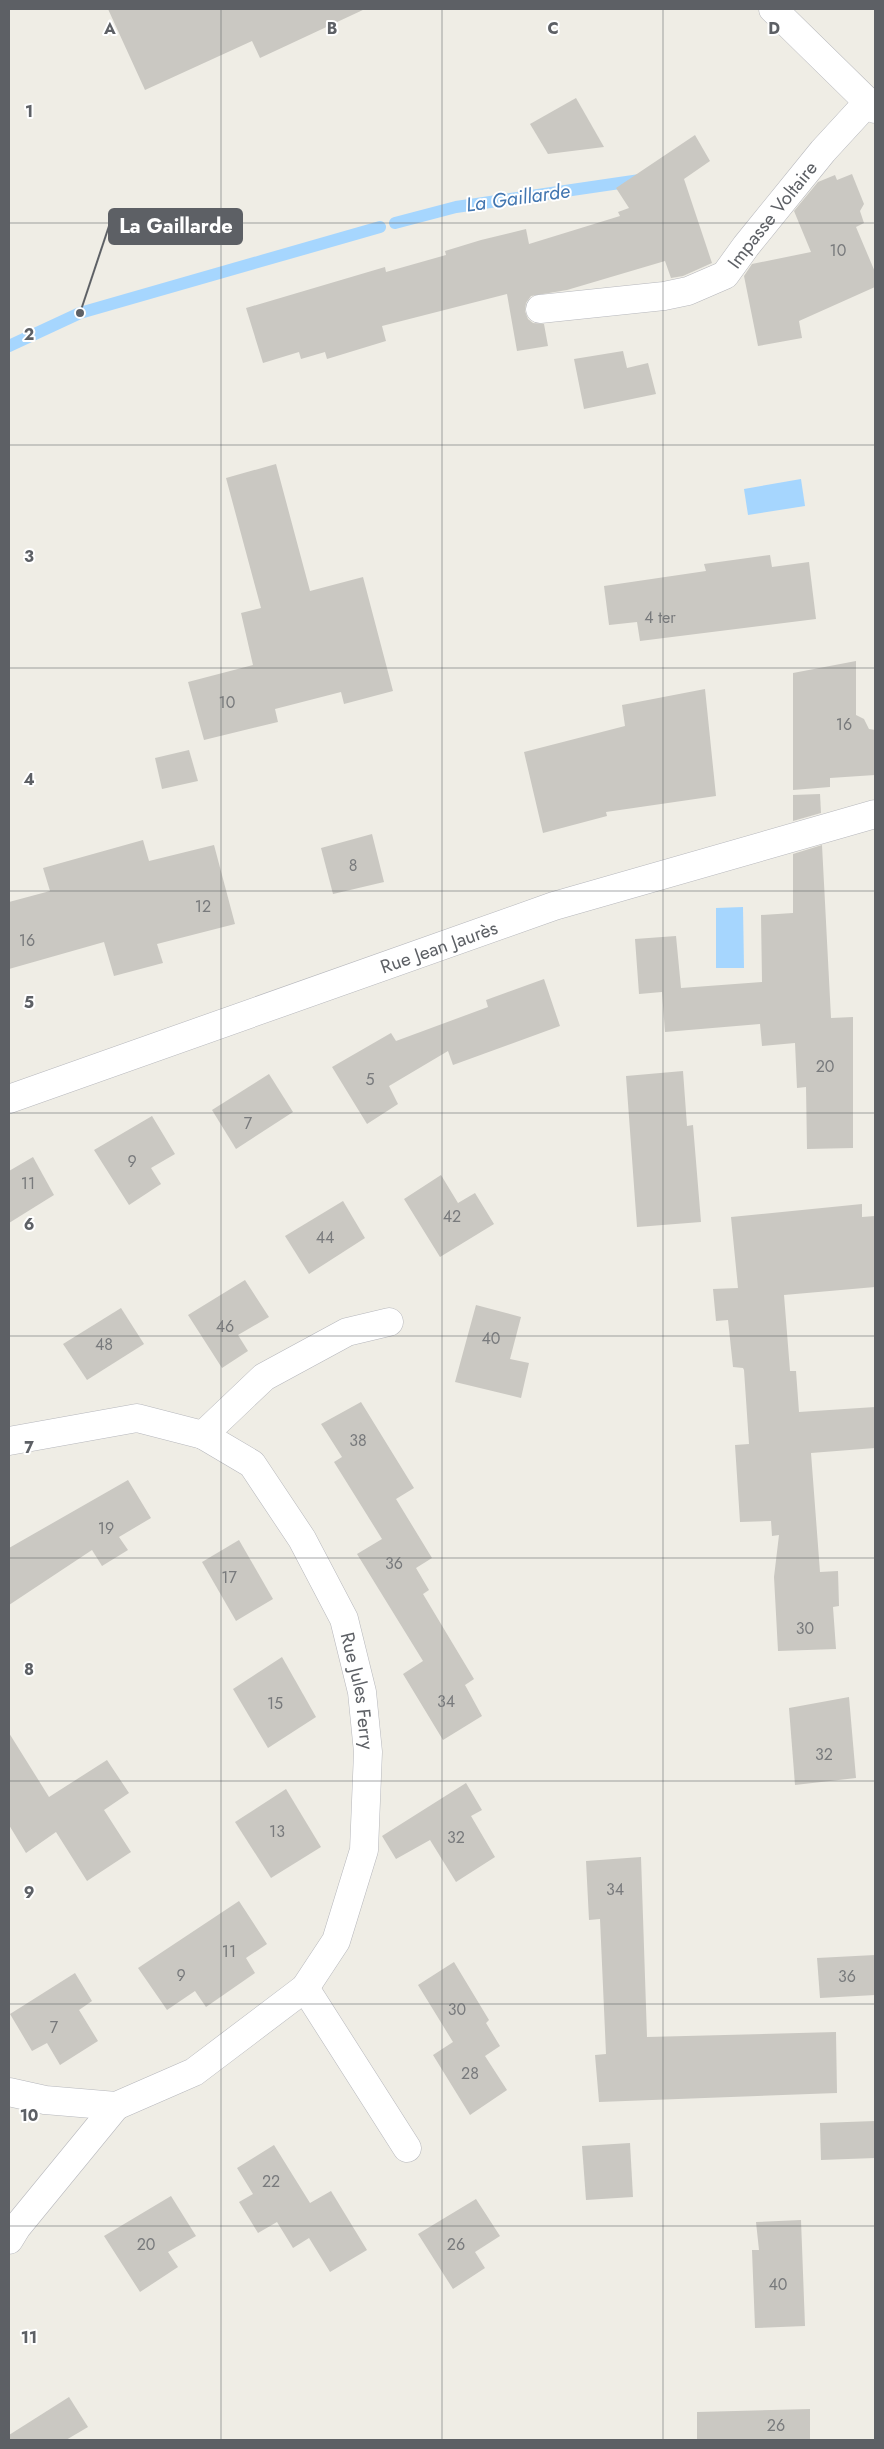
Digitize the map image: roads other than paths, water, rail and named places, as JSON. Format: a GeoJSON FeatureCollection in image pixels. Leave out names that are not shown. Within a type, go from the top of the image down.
{"type":"FeatureCollection","features":[{"type":"Feature","properties":{"kind":"street"},"geometry":{"type":"LineString","coordinates":[[773,9],[872,106]]}},
{"type":"Feature","properties":{"kind":"street","name":"Impasse Voltaire"},"geometry":{"type":"LineString","coordinates":[[540,309],[664,296],[688,291],[725,275],[746,246],[823,152],[872,106]]}},
{"type":"Feature","properties":{"kind":"street","name":"Rue Jean Jaurès"},"geometry":{"type":"LineString","coordinates":[[9,1099],[554,906],[875,814]]}},
{"type":"Feature","properties":{"kind":"street"},"geometry":{"type":"LineString","coordinates":[[202,1435],[264,1377],[347,1332],[389,1322]]}},
{"type":"Feature","properties":{"kind":"street","name":"Rue Jules Ferry"},"geometry":{"type":"LineString","coordinates":[[9,1441],[137,1418],[202,1435],[252,1464],[302,1539],[344,1620],[362,1692],[368,1752],[364,1850],[336,1941],[305,1988],[194,2072],[116,2106],[45,2100],[9,2092]]}},
{"type":"Feature","properties":{"kind":"street"},"geometry":{"type":"LineString","coordinates":[[305,1988],[407,2148]]}},
{"type":"Feature","properties":{"kind":"street"},"geometry":{"type":"LineString","coordinates":[[9,2240],[17,2227],[116,2106]]}},
{"type":"Feature","properties":{"kind":"water"},"geometry":{"type":"Polygon","coordinates":[[[801,479],[805,506],[748,515],[744,489],[801,479]]]}},
{"type":"Feature","properties":{"kind":"water"},"geometry":{"type":"Polygon","coordinates":[[[743,907],[744,968],[716,968],[716,908],[743,907]]]}},
{"type":"Feature","properties":{"kind":"waterway","name":"La Gaillarde"},"geometry":{"type":"LineString","coordinates":[[395,223],[456,207],[640,180]]}},
{"type":"Feature","properties":{"kind":"waterway","name":"La Gaillarde"},"geometry":{"type":"LineString","coordinates":[[9,346],[80,313],[380,227]]}},
{"type":"Feature","properties":{"kind":"place","name":"La Gaillarde"},"geometry":{"type":"Point","coordinates":[80,313]}}]}
